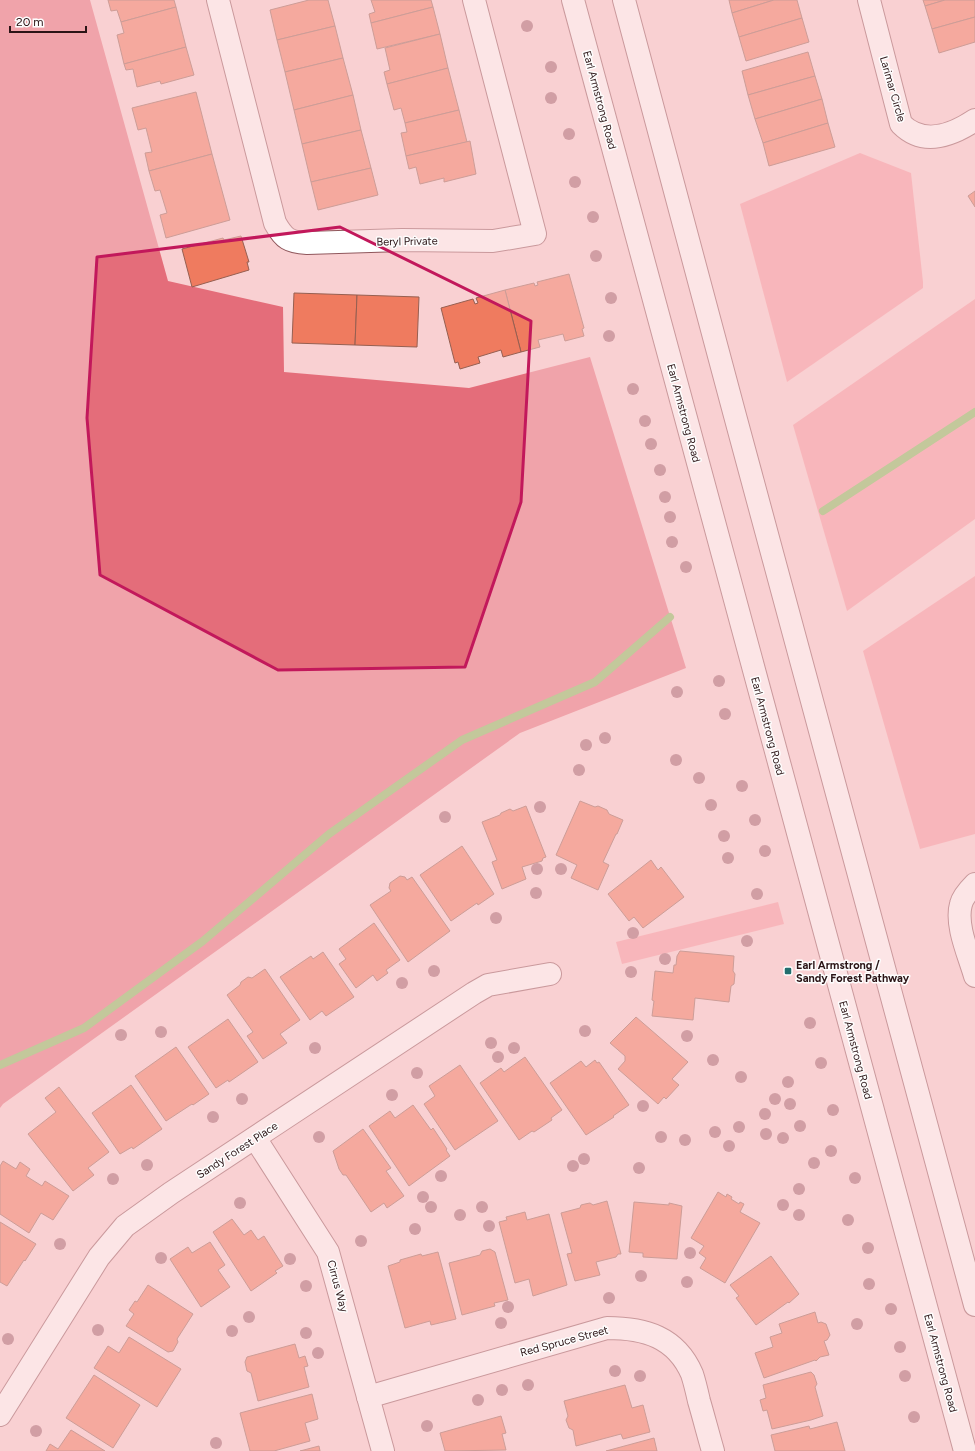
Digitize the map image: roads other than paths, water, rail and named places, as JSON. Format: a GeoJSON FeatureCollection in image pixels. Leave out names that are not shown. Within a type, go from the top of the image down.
{"type":"FeatureCollection","features":[{"type":"Feature","properties":{"kind":"main road","name":"Beryl Private"},"geometry":{"type":"LineString","coordinates":[[218,0],[275,223],[288,240],[307,243],[402,240],[493,241],[535,234],[474,0]]}},
{"type":"Feature","properties":{"kind":"main road","name":"Earl Armstrong Road"},"geometry":{"type":"LineString","coordinates":[[573,0],[964,1451]]}},
{"type":"Feature","properties":{"kind":"main road"},"geometry":{"type":"LineString","coordinates":[[624,0],[975,1305]]}},
{"type":"Feature","properties":{"kind":"main road","name":"Larimar Circle"},"geometry":{"type":"LineString","coordinates":[[869,0],[901,124],[915,135],[935,137],[947,135],[960,130],[975,120]]}},
{"type":"Feature","properties":{"kind":"main road"},"geometry":{"type":"LineString","coordinates":[[975,884],[969,890],[961,903],[959,921],[975,976]]}},
{"type":"Feature","properties":{"kind":"main road","name":"Sandy Forest Place"},"geometry":{"type":"LineString","coordinates":[[0,1415],[99,1257],[125,1226],[171,1193],[488,985],[550,974]]}},
{"type":"Feature","properties":{"kind":"main road","name":"Cirrus Way"},"geometry":{"type":"LineString","coordinates":[[255,1138],[328,1252],[382,1451]]}},
{"type":"Feature","properties":{"kind":"main road","name":"Red Spruce Street"},"geometry":{"type":"LineString","coordinates":[[368,1397],[608,1328],[625,1328],[659,1337],[673,1346],[684,1359],[692,1375],[713,1451]]}},
{"type":"Feature","properties":{"kind":"waterway"},"geometry":{"type":"LineString","coordinates":[[823,511],[975,412]]}},
{"type":"Feature","properties":{"kind":"waterway"},"geometry":{"type":"LineString","coordinates":[[0,1065],[84,1028],[203,941],[329,834],[462,740],[595,682],[670,617]]}},
{"type":"Feature","properties":{"kind":"place","name":"Earl Armstrong / Sandy Forest Pathway"},"geometry":{"type":"Point","coordinates":[788,971]}}]}
